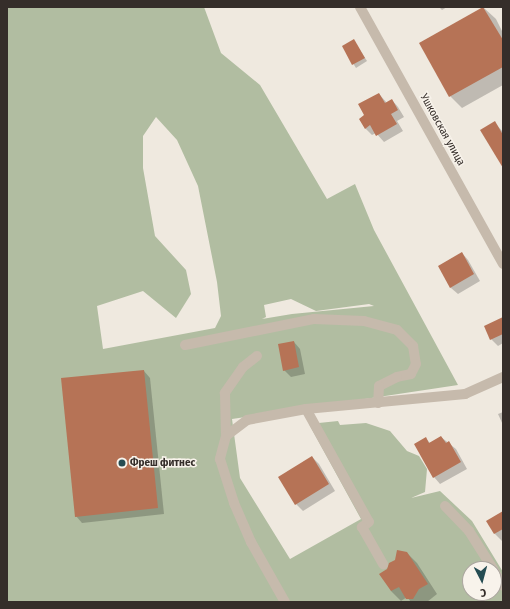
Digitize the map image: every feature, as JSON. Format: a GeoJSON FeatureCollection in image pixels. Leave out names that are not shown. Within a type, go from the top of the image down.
{"type":"FeatureCollection","features":[{"type":"Feature","properties":{"kind":"street","name":"Ушковская улица"},"geometry":{"type":"LineString","coordinates":[[360,7],[503,264]]}},
{"type":"Feature","properties":{"kind":"street"},"geometry":{"type":"LineString","coordinates":[[185,345],[314,319],[364,321],[397,330],[413,346],[416,364],[411,374],[397,377],[379,386],[378,402]]}},
{"type":"Feature","properties":{"kind":"street"},"geometry":{"type":"LineString","coordinates":[[257,356],[243,367],[225,393],[226,436],[220,459],[234,503],[251,542],[285,602]]}},
{"type":"Feature","properties":{"kind":"street"},"geometry":{"type":"LineString","coordinates":[[226,436],[247,420],[306,409],[465,394],[503,377]]}},
{"type":"Feature","properties":{"kind":"street"},"geometry":{"type":"LineString","coordinates":[[306,409],[369,522],[362,527],[383,564]]}},
{"type":"Feature","properties":{"kind":"street"},"geometry":{"type":"LineString","coordinates":[[444,506],[469,531],[487,561]]}},
{"type":"Feature","properties":{"kind":"green space"},"geometry":{"type":"Polygon","coordinates":[[[7,7],[204,7],[221,53],[260,85],[327,199],[355,184],[374,230],[458,385],[232,419],[240,478],[290,559],[361,519],[309,424],[338,421],[340,425],[366,423],[390,431],[407,451],[419,456],[427,469],[425,492],[411,498],[440,491],[472,521],[496,561],[462,561],[462,601],[502,601],[502,570],[503,602],[7,602],[7,7]],[[156,117],[143,136],[143,168],[155,236],[186,270],[191,294],[176,318],[143,291],[97,306],[103,349],[215,328],[221,316],[217,282],[198,186],[177,140],[156,117]],[[291,299],[264,305],[266,317],[262,319],[292,314],[374,306],[369,304],[316,311],[291,299]]]}},
{"type":"Feature","properties":{"kind":"building"},"geometry":{"type":"Polygon","coordinates":[[[483,7],[503,40],[503,67],[449,97],[419,43],[483,7]]]}},
{"type":"Feature","properties":{"kind":"building"},"geometry":{"type":"Polygon","coordinates":[[[354,39],[365,58],[352,65],[342,46],[354,39]]]}},
{"type":"Feature","properties":{"kind":"building"},"geometry":{"type":"Polygon","coordinates":[[[379,93],[385,103],[392,99],[398,110],[391,114],[397,124],[376,136],[370,125],[365,129],[359,119],[364,115],[358,104],[379,93]]]}},
{"type":"Feature","properties":{"kind":"building"},"geometry":{"type":"Polygon","coordinates":[[[495,121],[503,135],[503,168],[480,130],[495,121]]]}},
{"type":"Feature","properties":{"kind":"building"},"geometry":{"type":"Polygon","coordinates":[[[462,252],[474,274],[450,288],[438,266],[462,252]]]}},
{"type":"Feature","properties":{"kind":"building"},"geometry":{"type":"Polygon","coordinates":[[[503,317],[503,334],[490,340],[484,326],[503,317]]]}},
{"type":"Feature","properties":{"kind":"building"},"geometry":{"type":"Polygon","coordinates":[[[294,341],[299,367],[283,371],[278,344],[294,341]]]}},
{"type":"Feature","properties":{"kind":"building"},"geometry":{"type":"Polygon","coordinates":[[[144,370],[158,508],[75,517],[61,378],[144,370]]]}},
{"type":"Feature","properties":{"kind":"building"},"geometry":{"type":"Polygon","coordinates":[[[441,436],[446,443],[449,441],[461,462],[433,478],[414,444],[426,437],[429,443],[441,436]]]}},
{"type":"Feature","properties":{"kind":"building"},"geometry":{"type":"Polygon","coordinates":[[[312,456],[329,484],[295,505],[278,477],[312,456]]]}},
{"type":"Feature","properties":{"kind":"building"},"geometry":{"type":"Polygon","coordinates":[[[503,511],[503,529],[494,534],[486,521],[503,511]]]}},
{"type":"Feature","properties":{"kind":"building"},"geometry":{"type":"Polygon","coordinates":[[[397,550],[407,552],[428,584],[419,589],[413,599],[406,599],[399,587],[391,591],[379,574],[387,569],[389,563],[395,560],[397,550]]]}},
{"type":"Feature","properties":{"kind":"place","name":"Фреш фитнес"},"geometry":{"type":"Point","coordinates":[122,463]}}]}
